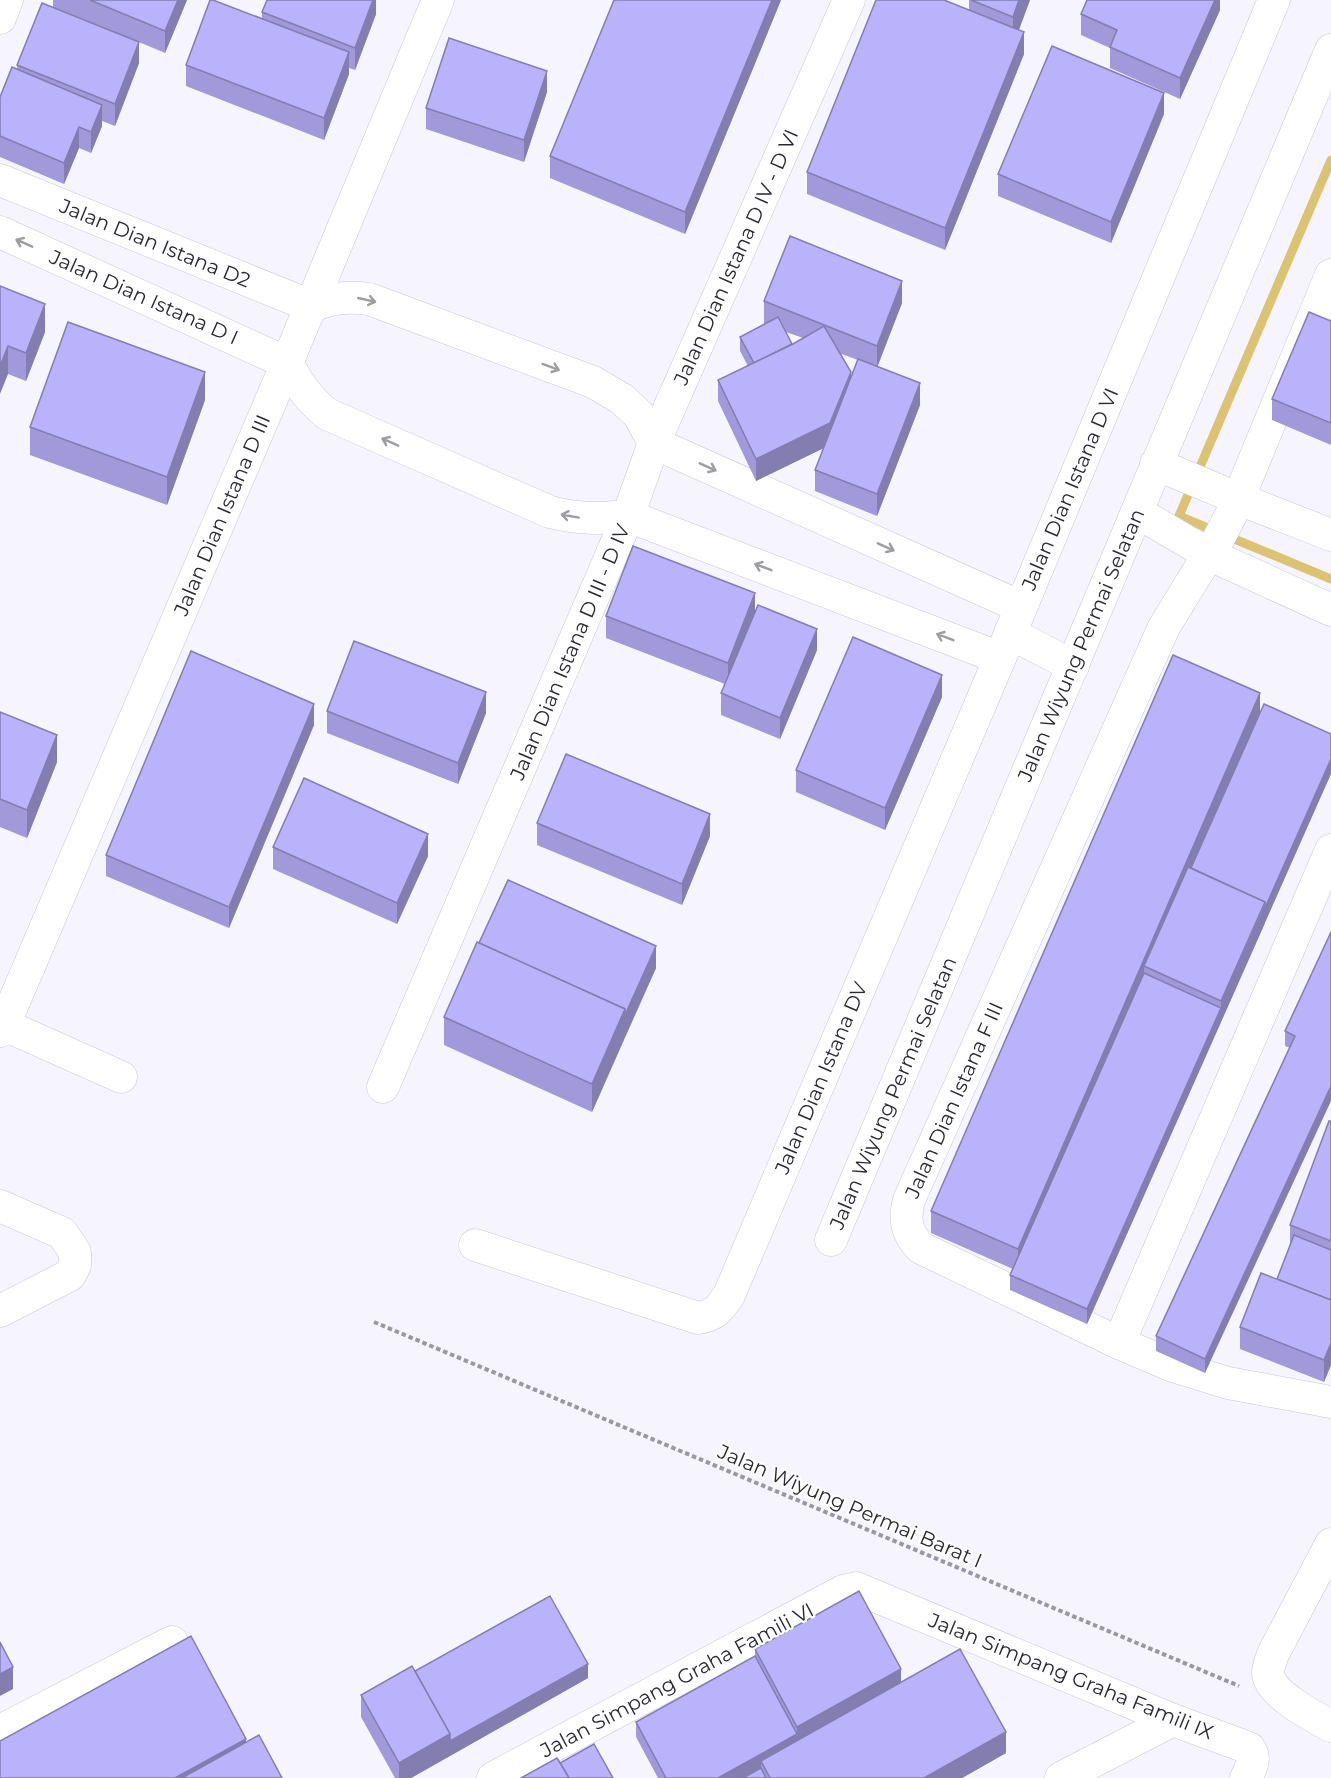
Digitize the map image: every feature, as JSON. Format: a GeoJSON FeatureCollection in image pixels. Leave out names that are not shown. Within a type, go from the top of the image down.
{"type":"FeatureCollection","features":[{"type":"Feature","properties":{"kind":"street"},"geometry":{"type":"LineString","coordinates":[[0,18],[7,0]]}},
{"type":"Feature","properties":{"kind":"street"},"geometry":{"type":"LineString","coordinates":[[438,0],[287,363],[310,399],[327,414],[550,512],[600,519],[628,516]]}},
{"type":"Feature","properties":{"kind":"street","name":"Jalan Dian Istana D IV - D VI"},"geometry":{"type":"LineString","coordinates":[[628,516],[654,443],[849,0]]}},
{"type":"Feature","properties":{"kind":"street","name":"Jalan Dian Istana D VI"},"geometry":{"type":"LineString","coordinates":[[654,443],[1010,633],[1274,0]]}},
{"type":"Feature","properties":{"kind":"street","name":"Jalan Wiyung Permai Selatan"},"geometry":{"type":"LineString","coordinates":[[831,1240],[1137,512],[1165,468],[1331,50]]}},
{"type":"Feature","properties":{"kind":"street","name":"Jalan Dian Istana D2"},"geometry":{"type":"LineString","coordinates":[[0,180],[311,306]]}},
{"type":"Feature","properties":{"kind":"street","name":"Jalan Dian Istana D I"},"geometry":{"type":"LineString","coordinates":[[0,232],[287,363]]}},
{"type":"Feature","properties":{"kind":"street","name":"Jalan Dian Istana F III"},"geometry":{"type":"LineString","coordinates":[[1331,275],[1231,500],[1213,551],[1164,627],[909,1200],[905,1215],[913,1240],[921,1248],[1119,1343],[1173,1366],[1228,1383],[1331,1402]]}},
{"type":"Feature","properties":{"kind":"street"},"geometry":{"type":"LineString","coordinates":[[311,306],[349,297],[369,299],[593,382],[622,399],[639,415],[654,443]]}},
{"type":"Feature","properties":{"kind":"street","name":"Jalan Dian Istana D III"},"geometry":{"type":"LineString","coordinates":[[1,1026],[287,363]]}},
{"type":"Feature","properties":{"kind":"street"},"geometry":{"type":"LineString","coordinates":[[1165,468],[1231,500],[1331,535]]}},
{"type":"Feature","properties":{"kind":"street"},"geometry":{"type":"LineString","coordinates":[[1137,512],[1331,610]]}},
{"type":"Feature","properties":{"kind":"street","name":"Jalan Dian Istana D III - D IV"},"geometry":{"type":"LineString","coordinates":[[383,1088],[628,516],[1010,633]]}},
{"type":"Feature","properties":{"kind":"street"},"geometry":{"type":"LineString","coordinates":[[1010,633],[1073,666]]}},
{"type":"Feature","properties":{"kind":"street","name":"Jalan Dian Istana DV"},"geometry":{"type":"LineString","coordinates":[[475,1245],[698,1318],[711,1316],[720,1308],[739,1273],[1010,633]]}},
{"type":"Feature","properties":{"kind":"street"},"geometry":{"type":"LineString","coordinates":[[1119,1343],[1331,850]]}},
{"type":"Feature","properties":{"kind":"street"},"geometry":{"type":"LineString","coordinates":[[1,1026],[121,1077]]}},
{"type":"Feature","properties":{"kind":"street"},"geometry":{"type":"LineString","coordinates":[[0,1206],[62,1233],[75,1252],[75,1265],[70,1275],[0,1311]]}},
{"type":"Feature","properties":{"kind":"street"},"geometry":{"type":"LineString","coordinates":[[1322,1721],[1273,1688],[1268,1673],[1273,1654],[1331,1544]]}},
{"type":"Feature","properties":{"kind":"street","name":"Jalan Simpang Graha Famili VI"},"geometry":{"type":"LineString","coordinates":[[493,1778],[843,1591],[856,1588],[862,1590]]}},
{"type":"Feature","properties":{"kind":"street","name":"Jalan Simpang Graha Famili IX"},"geometry":{"type":"LineString","coordinates":[[862,1590],[1173,1720],[1248,1748],[1254,1761],[1246,1778]]}},
{"type":"Feature","properties":{"kind":"street"},"geometry":{"type":"LineString","coordinates":[[0,1731],[172,1642]]}},
{"type":"Feature","properties":{"kind":"street"},"geometry":{"type":"LineString","coordinates":[[1061,1778],[1173,1720]]}},
{"type":"Feature","properties":{"kind":"path","name":"Jalan Wiyung Permai Barat I"},"geometry":{"type":"LineString","coordinates":[[374,1322],[1247,1689]]}},
{"type":"Feature","properties":{"kind":"building"},"geometry":{"type":"Polygon","coordinates":[[[90,0],[178,0],[165,31],[90,0]]]}},
{"type":"Feature","properties":{"kind":"building"},"geometry":{"type":"Polygon","coordinates":[[[210,0],[349,52],[324,118],[186,65],[210,0]]]}},
{"type":"Feature","properties":{"kind":"building"},"geometry":{"type":"Polygon","coordinates":[[[267,0],[373,0],[355,48],[262,12],[267,0]]]}},
{"type":"Feature","properties":{"kind":"building"},"geometry":{"type":"Polygon","coordinates":[[[614,0],[772,0],[685,212],[550,156],[614,0]]]}},
{"type":"Feature","properties":{"kind":"building"},"geometry":{"type":"Polygon","coordinates":[[[876,0],[944,0],[1024,32],[945,228],[807,172],[876,0]]]}},
{"type":"Feature","properties":{"kind":"building"},"geometry":{"type":"Polygon","coordinates":[[[971,0],[1019,0],[1013,17],[971,0]]]}},
{"type":"Feature","properties":{"kind":"building"},"geometry":{"type":"Polygon","coordinates":[[[1087,0],[1215,0],[1180,78],[1110,47],[1117,30],[1081,14],[1087,0]]]}},
{"type":"Feature","properties":{"kind":"building"},"geometry":{"type":"Polygon","coordinates":[[[42,3],[139,42],[115,104],[17,65],[42,3]]]}},
{"type":"Feature","properties":{"kind":"building"},"geometry":{"type":"Polygon","coordinates":[[[449,38],[547,71],[524,140],[426,108],[449,38]]]}},
{"type":"Feature","properties":{"kind":"building"},"geometry":{"type":"Polygon","coordinates":[[[1052,46],[1164,93],[1111,222],[998,174],[1052,46]]]}},
{"type":"Feature","properties":{"kind":"building"},"geometry":{"type":"Polygon","coordinates":[[[12,67],[102,105],[91,132],[79,127],[64,163],[0,136],[0,97],[12,67]]]}},
{"type":"Feature","properties":{"kind":"building"},"geometry":{"type":"Polygon","coordinates":[[[790,236],[902,281],[877,346],[764,301],[790,236]]]}},
{"type":"Feature","properties":{"kind":"building"},"geometry":{"type":"Polygon","coordinates":[[[0,286],[45,304],[26,353],[8,346],[0,366],[0,286]]]}},
{"type":"Feature","properties":{"kind":"building"},"geometry":{"type":"Polygon","coordinates":[[[1309,312],[1331,321],[1331,423],[1272,399],[1309,312]]]}},
{"type":"Feature","properties":{"kind":"building"},"geometry":{"type":"Polygon","coordinates":[[[778,317],[792,344],[754,363],[740,337],[778,317]]]}},
{"type":"Feature","properties":{"kind":"building"},"geometry":{"type":"Polygon","coordinates":[[[68,322],[205,372],[167,477],[30,427],[68,322]]]}},
{"type":"Feature","properties":{"kind":"building"},"geometry":{"type":"Polygon","coordinates":[[[824,326],[851,372],[830,423],[756,459],[718,380],[793,344],[824,326]]]}},
{"type":"Feature","properties":{"kind":"building"},"geometry":{"type":"Polygon","coordinates":[[[858,359],[920,383],[877,494],[815,470],[858,359]]]}},
{"type":"Feature","properties":{"kind":"building"},"geometry":{"type":"Polygon","coordinates":[[[633,546],[755,593],[728,663],[606,616],[633,546]]]}},
{"type":"Feature","properties":{"kind":"building"},"geometry":{"type":"Polygon","coordinates":[[[758,605],[817,629],[780,718],[721,693],[758,605]]]}},
{"type":"Feature","properties":{"kind":"building"},"geometry":{"type":"Polygon","coordinates":[[[853,637],[942,675],[885,808],[796,770],[853,637]]]}},
{"type":"Feature","properties":{"kind":"building"},"geometry":{"type":"Polygon","coordinates":[[[354,641],[486,692],[458,763],[327,711],[354,641]]]}},
{"type":"Feature","properties":{"kind":"building"},"geometry":{"type":"Polygon","coordinates":[[[191,651],[314,704],[229,907],[106,855],[191,651]]]}},
{"type":"Feature","properties":{"kind":"building"},"geometry":{"type":"Polygon","coordinates":[[[1173,655],[1260,693],[1018,1249],[931,1211],[1173,655]]]}},
{"type":"Feature","properties":{"kind":"building"},"geometry":{"type":"Polygon","coordinates":[[[1264,704],[1331,734],[1331,759],[1265,908],[1265,902],[1191,868],[1264,704]]]}},
{"type":"Feature","properties":{"kind":"building"},"geometry":{"type":"Polygon","coordinates":[[[0,712],[57,735],[27,810],[0,799],[0,712]]]}},
{"type":"Feature","properties":{"kind":"building"},"geometry":{"type":"Polygon","coordinates":[[[566,754],[710,814],[682,884],[537,823],[566,754]]]}},
{"type":"Feature","properties":{"kind":"building"},"geometry":{"type":"Polygon","coordinates":[[[304,778],[428,834],[397,903],[273,847],[304,778]]]}},
{"type":"Feature","properties":{"kind":"building"},"geometry":{"type":"Polygon","coordinates":[[[1188,867],[1265,902],[1221,1001],[1144,966],[1188,867]]]}},
{"type":"Feature","properties":{"kind":"building"},"geometry":{"type":"Polygon","coordinates":[[[508,880],[656,946],[625,1015],[625,1009],[479,943],[508,880]]]}},
{"type":"Feature","properties":{"kind":"building"},"geometry":{"type":"Polygon","coordinates":[[[1331,932],[1331,1086],[1205,1359],[1156,1336],[1295,1036],[1285,1031],[1331,932]]]}},
{"type":"Feature","properties":{"kind":"building"},"geometry":{"type":"Polygon","coordinates":[[[477,942],[625,1009],[592,1084],[444,1017],[477,942]]]}},
{"type":"Feature","properties":{"kind":"building"},"geometry":{"type":"Polygon","coordinates":[[[1144,973],[1221,1008],[1087,1309],[1010,1275],[1144,973]]]}},
{"type":"Feature","properties":{"kind":"building"},"geometry":{"type":"Polygon","coordinates":[[[1329,1121],[1331,1121],[1331,1241],[1290,1225],[1329,1121]]]}},
{"type":"Feature","properties":{"kind":"building"},"geometry":{"type":"Polygon","coordinates":[[[1294,1235],[1331,1250],[1331,1300],[1277,1279],[1294,1235]]]}},
{"type":"Feature","properties":{"kind":"building"},"geometry":{"type":"Polygon","coordinates":[[[1261,1273],[1331,1300],[1331,1343],[1324,1360],[1240,1327],[1261,1273]]]}},
{"type":"Feature","properties":{"kind":"building"},"geometry":{"type":"Polygon","coordinates":[[[859,1591],[901,1669],[797,1727],[755,1649],[859,1591]]]}},
{"type":"Feature","properties":{"kind":"building"},"geometry":{"type":"Polygon","coordinates":[[[550,1596],[588,1664],[450,1741],[450,1734],[415,1671],[550,1596]]]}},
{"type":"Feature","properties":{"kind":"building"},"geometry":{"type":"Polygon","coordinates":[[[191,1636],[246,1739],[175,1778],[0,1778],[0,1741],[191,1636]]]}},
{"type":"Feature","properties":{"kind":"building"},"geometry":{"type":"Polygon","coordinates":[[[0,1642],[13,1667],[0,1674],[0,1642]]]}},
{"type":"Feature","properties":{"kind":"building"},"geometry":{"type":"Polygon","coordinates":[[[960,1649],[1006,1732],[924,1778],[770,1778],[761,1761],[960,1649]]]}},
{"type":"Feature","properties":{"kind":"building"},"geometry":{"type":"Polygon","coordinates":[[[755,1656],[797,1734],[718,1778],[666,1778],[636,1722],[755,1656]]]}},
{"type":"Feature","properties":{"kind":"building"},"geometry":{"type":"Polygon","coordinates":[[[412,1666],[450,1734],[399,1763],[361,1695],[412,1666]]]}},
{"type":"Feature","properties":{"kind":"building"},"geometry":{"type":"Polygon","coordinates":[[[259,1735],[282,1778],[182,1778],[259,1735]]]}},
{"type":"Feature","properties":{"kind":"building"},"geometry":{"type":"Polygon","coordinates":[[[594,1744],[613,1778],[569,1778],[560,1763],[594,1744]]]}},
{"type":"Feature","properties":{"kind":"building"},"geometry":{"type":"Polygon","coordinates":[[[557,1758],[569,1778],[521,1778],[557,1758]]]}},
{"type":"Feature","properties":{"kind":"building"},"geometry":{"type":"Polygon","coordinates":[[[761,1768],[766,1778],[743,1778],[761,1768]]]}},
{"type":"Feature","properties":{"kind":"waterway"},"geometry":{"type":"LineString","coordinates":[[1331,160],[1179,516],[1331,579]]}}]}
